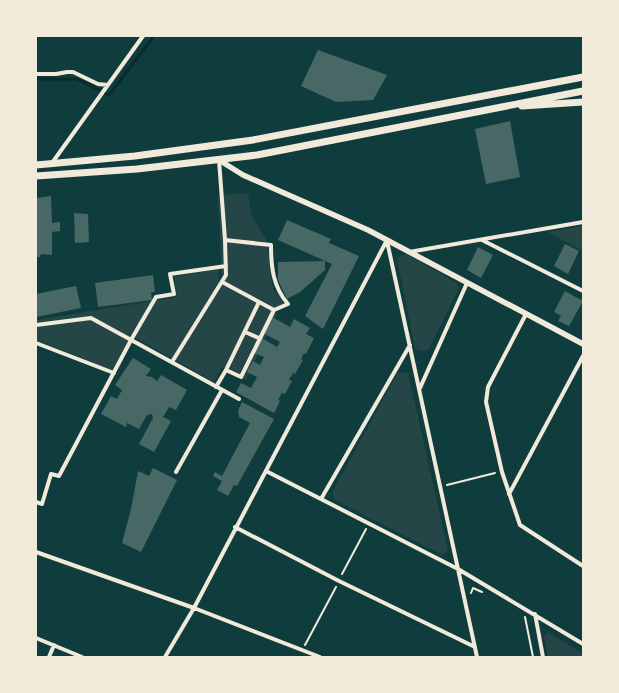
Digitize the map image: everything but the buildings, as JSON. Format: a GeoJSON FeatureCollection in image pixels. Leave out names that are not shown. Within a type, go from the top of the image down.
{"type":"FeatureCollection","features":[{"type":"Feature","properties":{"kind":"main road"},"geometry":{"type":"LineString","coordinates":[[36,165],[135,156],[253,140],[583,77]]}},
{"type":"Feature","properties":{"kind":"main road"},"geometry":{"type":"LineString","coordinates":[[36,176],[137,169],[257,155],[490,108],[583,91]]}},
{"type":"Feature","properties":{"kind":"main road"},"geometry":{"type":"LineString","coordinates":[[490,108],[583,102]]}},
{"type":"Feature","properties":{"kind":"street"},"geometry":{"type":"LineString","coordinates":[[52,163],[143,36]]}},
{"type":"Feature","properties":{"kind":"street"},"geometry":{"type":"LineString","coordinates":[[36,74],[73,72],[98,84],[107,86]]}},
{"type":"Feature","properties":{"kind":"street"},"geometry":{"type":"LineString","coordinates":[[172,362],[226,275],[219,160]]}},
{"type":"Feature","properties":{"kind":"street"},"geometry":{"type":"LineString","coordinates":[[219,160],[243,175],[368,230],[583,344]]}},
{"type":"Feature","properties":{"kind":"street"},"geometry":{"type":"LineString","coordinates":[[409,252],[583,222]]}},
{"type":"Feature","properties":{"kind":"street"},"geometry":{"type":"LineString","coordinates":[[225,240],[271,245],[271,259],[274,279],[288,304],[274,310],[241,377],[226,370]]}},
{"type":"Feature","properties":{"kind":"street"},"geometry":{"type":"LineString","coordinates":[[387,240],[477,657]]}},
{"type":"Feature","properties":{"kind":"street"},"geometry":{"type":"LineString","coordinates":[[165,657],[194,608],[235,527],[387,240]]}},
{"type":"Feature","properties":{"kind":"street"},"geometry":{"type":"LineString","coordinates":[[481,240],[583,291]]}},
{"type":"Feature","properties":{"kind":"street"},"geometry":{"type":"LineString","coordinates":[[36,502],[42,504],[51,474],[59,476],[131,340],[156,297],[174,294],[170,274],[226,266]]}},
{"type":"Feature","properties":{"kind":"street"},"geometry":{"type":"LineString","coordinates":[[222,282],[274,310]]}},
{"type":"Feature","properties":{"kind":"street"},"geometry":{"type":"LineString","coordinates":[[420,389],[467,283]]}},
{"type":"Feature","properties":{"kind":"street"},"geometry":{"type":"LineString","coordinates":[[216,387],[226,370],[259,302]]}},
{"type":"Feature","properties":{"kind":"street"},"geometry":{"type":"LineString","coordinates":[[526,314],[488,387],[486,402],[502,472],[520,525],[583,566]]}},
{"type":"Feature","properties":{"kind":"street"},"geometry":{"type":"LineString","coordinates":[[36,325],[91,318],[239,399]]}},
{"type":"Feature","properties":{"kind":"street"},"geometry":{"type":"LineString","coordinates":[[244,332],[260,338]]}},
{"type":"Feature","properties":{"kind":"street"},"geometry":{"type":"LineString","coordinates":[[36,343],[114,373]]}},
{"type":"Feature","properties":{"kind":"street"},"geometry":{"type":"LineString","coordinates":[[321,500],[410,345]]}},
{"type":"Feature","properties":{"kind":"street"},"geometry":{"type":"LineString","coordinates":[[509,494],[583,356]]}},
{"type":"Feature","properties":{"kind":"street"},"geometry":{"type":"LineString","coordinates":[[176,472],[222,390]]}},
{"type":"Feature","properties":{"kind":"street"},"geometry":{"type":"LineString","coordinates":[[266,471],[458,569],[583,644]]}},
{"type":"Feature","properties":{"kind":"street"},"geometry":{"type":"LineString","coordinates":[[235,527],[339,581],[475,647]]}},
{"type":"Feature","properties":{"kind":"street"},"geometry":{"type":"LineString","coordinates":[[36,552],[194,608],[320,657]]}},
{"type":"Feature","properties":{"kind":"street"},"geometry":{"type":"LineString","coordinates":[[535,614],[543,657]]}},
{"type":"Feature","properties":{"kind":"street"},"geometry":{"type":"LineString","coordinates":[[36,638],[82,657]]}},
{"type":"Feature","properties":{"kind":"street"},"geometry":{"type":"LineString","coordinates":[[49,657],[54,645]]}},
{"type":"Feature","properties":{"kind":"path"},"geometry":{"type":"LineString","coordinates":[[440,486],[502,472]]}},
{"type":"Feature","properties":{"kind":"path"},"geometry":{"type":"LineString","coordinates":[[303,650],[369,523]]}},
{"type":"Feature","properties":{"kind":"path"},"geometry":{"type":"LineString","coordinates":[[470,592],[473,588],[484,594]]}},
{"type":"Feature","properties":{"kind":"path"},"geometry":{"type":"LineString","coordinates":[[524,616],[534,657]]}},
{"type":"Feature","properties":{"kind":"shaded area"},"geometry":{"type":"Polygon","coordinates":[[[248,193],[252,216],[268,243],[273,289],[284,304],[280,310],[222,281],[218,195],[248,193]]]}},
{"type":"Feature","properties":{"kind":"shaded area"},"geometry":{"type":"Polygon","coordinates":[[[583,226],[583,251],[548,232],[583,226]]]}},
{"type":"Feature","properties":{"kind":"shaded area"},"geometry":{"type":"Polygon","coordinates":[[[406,254],[457,283],[459,288],[429,349],[423,351],[415,349],[397,259],[401,255],[406,254]]]}},
{"type":"Feature","properties":{"kind":"shaded area"},"geometry":{"type":"Polygon","coordinates":[[[218,269],[219,283],[277,314],[246,380],[222,367],[214,382],[131,335],[112,370],[36,340],[36,320],[177,297],[174,277],[218,269]]]}},
{"type":"Feature","properties":{"kind":"shaded area"},"geometry":{"type":"Polygon","coordinates":[[[398,372],[408,373],[448,551],[442,555],[335,500],[332,493],[398,372]]]}},
{"type":"Feature","properties":{"kind":"shaded area"},"geometry":{"type":"Polygon","coordinates":[[[548,632],[583,654],[583,657],[548,657],[544,636],[548,632]]]}},
{"type":"Feature","properties":{"kind":"waterway"},"geometry":{"type":"LineString","coordinates":[[36,78],[77,79],[109,95],[154,36]]}}]}
